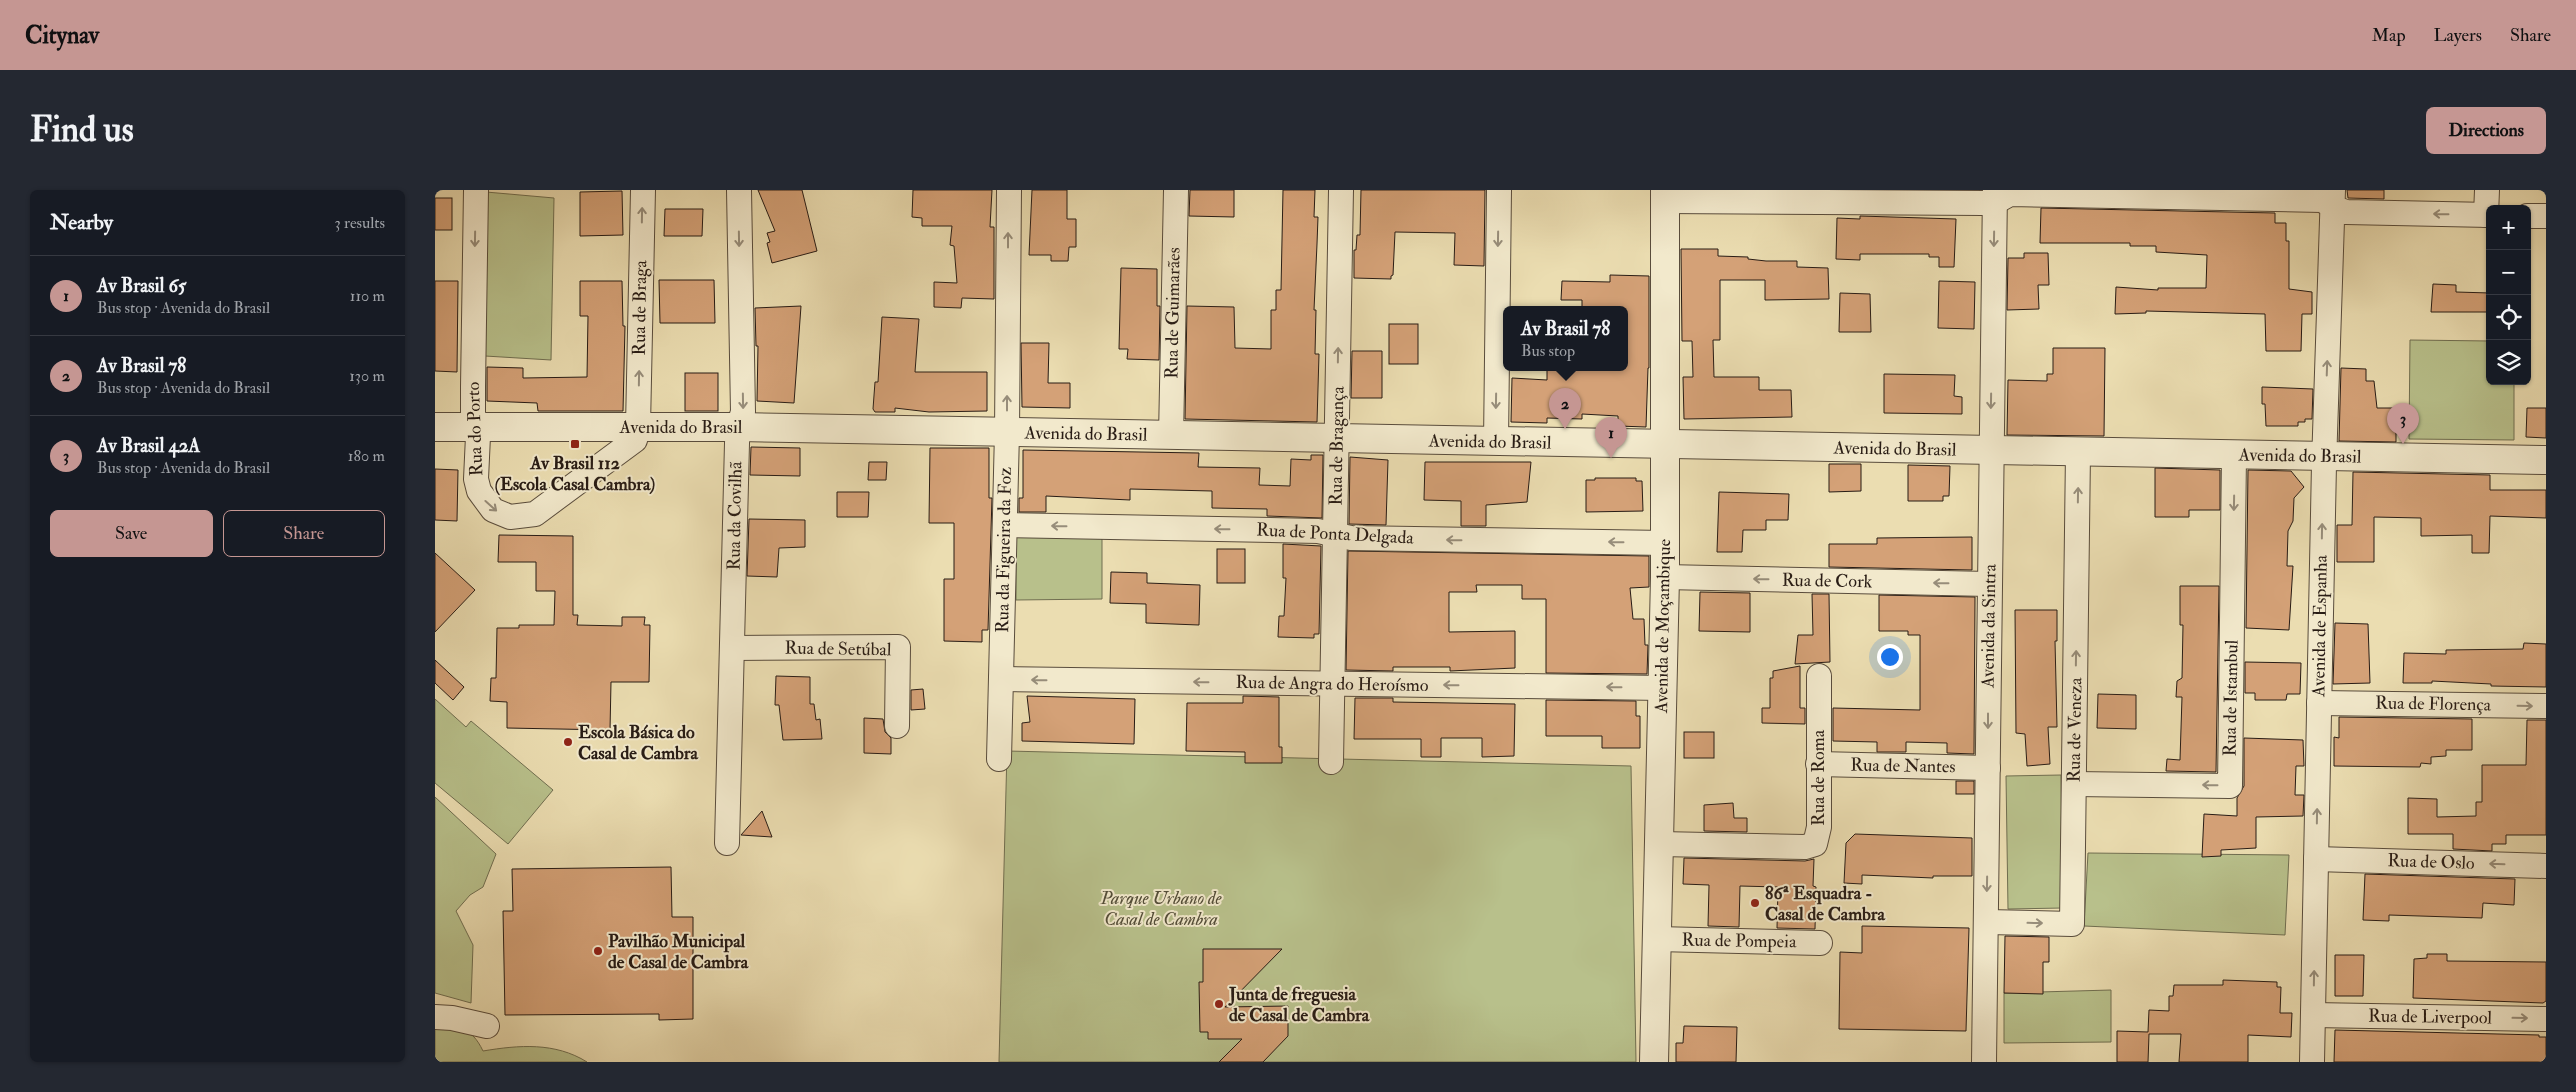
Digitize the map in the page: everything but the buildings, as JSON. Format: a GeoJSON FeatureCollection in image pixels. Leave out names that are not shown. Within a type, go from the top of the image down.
{"type":"FeatureCollection","features":[{"type":"Feature","properties":{"kind":"street","name":"Rua do Porto"},"geometry":{"type":"LineString","coordinates":[[476,190],[473,413],[477,428],[476,479],[479,491],[493,510],[510,517],[535,514],[632,445],[638,426]]}},
{"type":"Feature","properties":{"kind":"street","name":"Rua de Braga"},"geometry":{"type":"LineString","coordinates":[[638,426],[643,190]]}},
{"type":"Feature","properties":{"kind":"street","name":"Rua da Covilhã"},"geometry":{"type":"LineString","coordinates":[[727,843],[738,427],[743,412],[739,190]]}},
{"type":"Feature","properties":{"kind":"street","name":"Rua da Figueira da Foz"},"geometry":{"type":"LineString","coordinates":[[999,759],[1007,432],[1009,190]]}},
{"type":"Feature","properties":{"kind":"street","name":"Rua de Guimarães"},"geometry":{"type":"LineString","coordinates":[[1171,436],[1176,190]]}},
{"type":"Feature","properties":{"kind":"street","name":"Rua de Bragança"},"geometry":{"type":"LineString","coordinates":[[1331,762],[1341,190]]}},
{"type":"Feature","properties":{"kind":"street"},"geometry":{"type":"LineString","coordinates":[[1496,442],[1499,190]]}},
{"type":"Feature","properties":{"kind":"street"},"geometry":{"type":"LineString","coordinates":[[2487,190],[2488,205]]}},
{"type":"Feature","properties":{"kind":"street"},"geometry":{"type":"LineString","coordinates":[[1665,196],[1984,202],[1995,194],[2001,199],[2010,194],[2322,200],[2332,198],[2346,212],[2486,215]]}},
{"type":"Feature","properties":{"kind":"street","name":"Avenida da Sintra"},"geometry":{"type":"LineString","coordinates":[[1984,1062],[1995,194]]}},
{"type":"Feature","properties":{"kind":"street","name":"Avenida de Moçambique"},"geometry":{"type":"LineString","coordinates":[[1654,1062],[1665,577],[1665,196]]}},
{"type":"Feature","properties":{"kind":"street","name":"Avenida de Espanha"},"geometry":{"type":"LineString","coordinates":[[2313,1062],[2324,456],[2332,198]]}},
{"type":"Feature","properties":{"kind":"street"},"geometry":{"type":"LineString","coordinates":[[2531,216],[2546,216]]}},
{"type":"Feature","properties":{"kind":"street","name":"Avenida do Brasil"},"geometry":{"type":"LineString","coordinates":[[435,427],[738,427],[2546,460]]}},
{"type":"Feature","properties":{"kind":"street","name":"Rua de Veneza"},"geometry":{"type":"LineString","coordinates":[[1987,922],[2072,924],[2078,452]]}},
{"type":"Feature","properties":{"kind":"street","name":"Rua de Istambul"},"geometry":{"type":"LineString","coordinates":[[2074,784],[2230,786],[2234,455]]}},
{"type":"Feature","properties":{"kind":"street","name":"Rua de Ponta Delgada"},"geometry":{"type":"LineString","coordinates":[[1005,525],[1318,531],[1351,538],[1665,543]]}},
{"type":"Feature","properties":{"kind":"street","name":"Rua de Cork"},"geometry":{"type":"LineString","coordinates":[[1665,577],[1989,584]]}},
{"type":"Feature","properties":{"kind":"street","name":"Rua de Setúbal"},"geometry":{"type":"LineString","coordinates":[[732,648],[898,646],[897,726]]}},
{"type":"Feature","properties":{"kind":"street","name":"Rua de Roma"},"geometry":{"type":"LineString","coordinates":[[1660,844],[1805,847],[1815,844],[1819,827],[1819,676]]}},
{"type":"Feature","properties":{"kind":"street","name":"Rua de Angra do Heroísmo"},"geometry":{"type":"LineString","coordinates":[[1001,679],[1663,688]]}},
{"type":"Feature","properties":{"kind":"street","name":"Rua de Florença"},"geometry":{"type":"LineString","coordinates":[[2319,703],[2546,706]]}},
{"type":"Feature","properties":{"kind":"street","name":"Rua de Nantes"},"geometry":{"type":"LineString","coordinates":[[1818,764],[1988,768]]}},
{"type":"Feature","properties":{"kind":"street","name":"Rua de Oslo"},"geometry":{"type":"LineString","coordinates":[[2316,859],[2546,866]]}},
{"type":"Feature","properties":{"kind":"street","name":"Rua de Pompeia"},"geometry":{"type":"LineString","coordinates":[[1657,939],[1820,943]]}},
{"type":"Feature","properties":{"kind":"street","name":"Rua de Liverpool"},"geometry":{"type":"LineString","coordinates":[[2313,1015],[2546,1019]]}},
{"type":"Feature","properties":{"kind":"street"},"geometry":{"type":"LineString","coordinates":[[435,1017],[452,1018],[487,1026]]}},
{"type":"Feature","properties":{"kind":"green space"},"geometry":{"type":"Polygon","coordinates":[[[486,192],[554,198],[551,360],[485,356],[486,192]]]}},
{"type":"Feature","properties":{"kind":"green space"},"geometry":{"type":"Polygon","coordinates":[[[2410,340],[2486,341],[2486,385],[2514,385],[2514,440],[2409,439],[2410,340]]]}},
{"type":"Feature","properties":{"kind":"green space"},"geometry":{"type":"Polygon","coordinates":[[[1102,535],[1102,599],[1016,600],[1016,536],[1102,535]]]}},
{"type":"Feature","properties":{"kind":"green space"},"geometry":{"type":"Polygon","coordinates":[[[435,699],[466,727],[471,721],[553,790],[508,844],[435,783],[435,699]]]}},
{"type":"Feature","properties":{"kind":"green space","name":"Parque Urbano de Casal de Cambra"},"geometry":{"type":"Polygon","coordinates":[[[1007,751],[1631,766],[1636,1062],[999,1062],[1007,751]]]}},
{"type":"Feature","properties":{"kind":"green space"},"geometry":{"type":"Polygon","coordinates":[[[2061,775],[2063,908],[2008,909],[2006,776],[2061,775]]]}},
{"type":"Feature","properties":{"kind":"green space"},"geometry":{"type":"Polygon","coordinates":[[[435,797],[496,854],[483,887],[470,895],[456,911],[473,945],[471,1003],[435,993],[435,797]]]}},
{"type":"Feature","properties":{"kind":"green space"},"geometry":{"type":"Polygon","coordinates":[[[2088,853],[2289,855],[2285,935],[2084,926],[2088,853]]]}},
{"type":"Feature","properties":{"kind":"green space"},"geometry":{"type":"Polygon","coordinates":[[[2111,990],[2111,1042],[2004,1043],[2004,993],[2111,990]]]}},
{"type":"Feature","properties":{"kind":"green space"},"geometry":{"type":"Polygon","coordinates":[[[435,1025],[464,1030],[474,1037],[483,1051],[510,1047],[550,1048],[587,1062],[435,1062],[435,1025]]]}},
{"type":"Feature","properties":{"kind":"place","name":"Av Brasil 78"},"geometry":{"type":"Point","coordinates":[1565,429]}},
{"type":"Feature","properties":{"kind":"place","name":"Av Brasil 112 (Escola Casal Cambra)"},"geometry":{"type":"Point","coordinates":[575,444]}},
{"type":"Feature","properties":{"kind":"place","name":"Av Brasil 42A"},"geometry":{"type":"Point","coordinates":[2403,444]}},
{"type":"Feature","properties":{"kind":"place","name":"Av Brasil 65"},"geometry":{"type":"Point","coordinates":[1611,458]}},
{"type":"Feature","properties":{"kind":"place","name":"Escola Básica do Casal de Cambra"},"geometry":{"type":"Point","coordinates":[568,742]}},
{"type":"Feature","properties":{"kind":"place","name":"86ª Esquadra - Casal de Cambra"},"geometry":{"type":"Point","coordinates":[1755,903]}},
{"type":"Feature","properties":{"kind":"place","name":"Pavilhão Municipal de Casal de Cambra"},"geometry":{"type":"Point","coordinates":[598,951]}},
{"type":"Feature","properties":{"kind":"place","name":"Junta de freguesia de Casal de Cambra"},"geometry":{"type":"Point","coordinates":[1219,1004]}}]}
